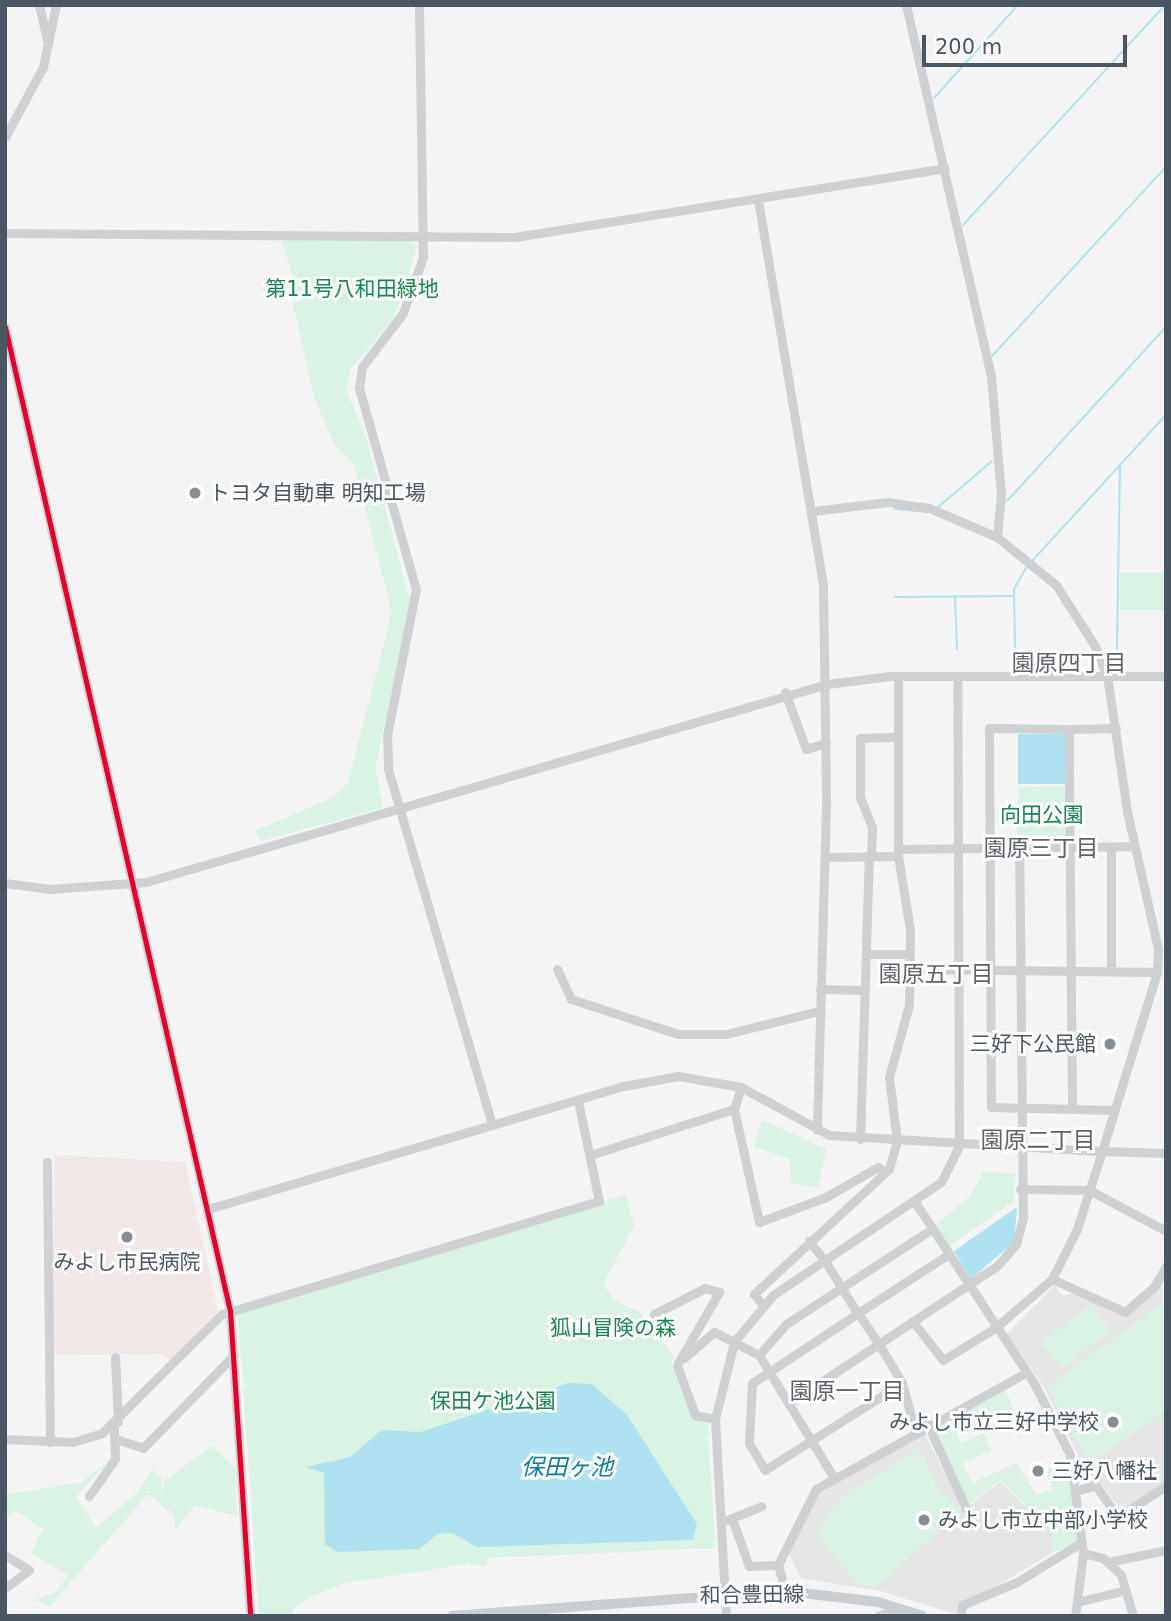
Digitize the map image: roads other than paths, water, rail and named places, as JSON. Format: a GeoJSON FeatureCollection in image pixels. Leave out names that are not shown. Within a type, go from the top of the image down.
{"type":"FeatureCollection","features":[{"type":"Feature","properties":{"kind":"main road","name":"和合豊田線"},"geometry":{"type":"LineString","coordinates":[[452,1616],[583,1610],[725,1592],[785,1591],[923,1616]]}},
{"type":"Feature","properties":{"kind":"street"},"geometry":{"type":"LineString","coordinates":[[39,5],[49,47]]}},
{"type":"Feature","properties":{"kind":"street"},"geometry":{"type":"LineString","coordinates":[[5,137],[49,47],[56,5]]}},
{"type":"Feature","properties":{"kind":"street"},"geometry":{"type":"LineString","coordinates":[[419,5],[417,157],[424,233],[412,295],[362,368],[359,388],[416,589],[387,735],[397,809],[492,1125]]}},
{"type":"Feature","properties":{"kind":"street"},"geometry":{"type":"LineString","coordinates":[[906,5],[995,401],[1002,515],[997,537]]}},
{"type":"Feature","properties":{"kind":"street"},"geometry":{"type":"LineString","coordinates":[[5,233],[424,233],[515,237],[944,168]]}},
{"type":"Feature","properties":{"kind":"street"},"geometry":{"type":"LineString","coordinates":[[758,200],[814,511],[827,684],[817,1130]]}},
{"type":"Feature","properties":{"kind":"street"},"geometry":{"type":"LineString","coordinates":[[5,327],[230,1311],[250,1616]]}},
{"type":"Feature","properties":{"kind":"street"},"geometry":{"type":"LineString","coordinates":[[814,511],[888,502],[929,508],[997,537],[1067,598],[1107,676],[1134,846],[1160,970],[1089,1190],[1052,1279],[995,1328],[943,1360],[914,1323]]}},
{"type":"Feature","properties":{"kind":"street"},"geometry":{"type":"LineString","coordinates":[[5,883],[50,889],[133,885],[785,692],[827,684],[898,676],[1166,676]]}},
{"type":"Feature","properties":{"kind":"street"},"geometry":{"type":"LineString","coordinates":[[762,1304],[754,1294],[886,1172],[897,1141],[889,1077],[909,1005],[909,954],[898,852],[898,676]]}},
{"type":"Feature","properties":{"kind":"street"},"geometry":{"type":"LineString","coordinates":[[726,1616],[728,1520],[715,1419],[734,1342],[762,1304],[941,1182],[959,1146],[957,677]]}},
{"type":"Feature","properties":{"kind":"street"},"geometry":{"type":"LineString","coordinates":[[785,692],[806,749],[826,743]]}},
{"type":"Feature","properties":{"kind":"street"},"geometry":{"type":"LineString","coordinates":[[1115,1110],[991,1107],[989,728],[1116,728]]}},
{"type":"Feature","properties":{"kind":"street"},"geometry":{"type":"LineString","coordinates":[[1069,729],[1072,1109]]}},
{"type":"Feature","properties":{"kind":"street"},"geometry":{"type":"LineString","coordinates":[[860,1139],[872,827],[860,798],[860,738],[898,737]]}},
{"type":"Feature","properties":{"kind":"street"},"geometry":{"type":"LineString","coordinates":[[825,857],[959,848],[1134,846]]}},
{"type":"Feature","properties":{"kind":"street"},"geometry":{"type":"LineString","coordinates":[[789,1403],[968,1286],[1016,1244],[1021,1109],[1019,848]]}},
{"type":"Feature","properties":{"kind":"street"},"geometry":{"type":"LineString","coordinates":[[1111,848],[1111,970]]}},
{"type":"Feature","properties":{"kind":"street"},"geometry":{"type":"LineString","coordinates":[[866,954],[909,954]]}},
{"type":"Feature","properties":{"kind":"street"},"geometry":{"type":"LineString","coordinates":[[557,969],[570,999],[678,1034],[726,1034],[819,1011]]}},
{"type":"Feature","properties":{"kind":"street"},"geometry":{"type":"LineString","coordinates":[[909,969],[990,972],[1160,970]]}},
{"type":"Feature","properties":{"kind":"street"},"geometry":{"type":"LineString","coordinates":[[820,989],[864,990]]}},
{"type":"Feature","properties":{"kind":"street"},"geometry":{"type":"LineString","coordinates":[[208,1209],[661,1077],[700,1077],[741,1087],[817,1130],[860,1139],[959,1146],[1020,1145],[1166,1153]]}},
{"type":"Feature","properties":{"kind":"street"},"geometry":{"type":"LineString","coordinates":[[741,1087],[734,1109],[759,1222],[837,1192],[878,1167],[886,1172]]}},
{"type":"Feature","properties":{"kind":"street"},"geometry":{"type":"LineString","coordinates":[[5,1439],[80,1441],[116,1423],[218,1316],[230,1311],[599,1201],[593,1154],[578,1101]]}},
{"type":"Feature","properties":{"kind":"street"},"geometry":{"type":"LineString","coordinates":[[593,1154],[734,1109]]}},
{"type":"Feature","properties":{"kind":"street"},"geometry":{"type":"LineString","coordinates":[[47,1161],[50,1442]]}},
{"type":"Feature","properties":{"kind":"street"},"geometry":{"type":"LineString","coordinates":[[1020,1189],[1089,1190],[1166,1231]]}},
{"type":"Feature","properties":{"kind":"street"},"geometry":{"type":"LineString","coordinates":[[915,1202],[1025,1373],[1070,1455],[1078,1490],[1083,1553],[1075,1616]]}},
{"type":"Feature","properties":{"kind":"street"},"geometry":{"type":"LineString","coordinates":[[759,1355],[786,1324],[932,1228]]}},
{"type":"Feature","properties":{"kind":"street"},"geometry":{"type":"LineString","coordinates":[[809,1241],[825,1261],[902,1383],[915,1431]]}},
{"type":"Feature","properties":{"kind":"street"},"geometry":{"type":"LineString","coordinates":[[902,1383],[765,1471],[750,1450],[752,1383],[949,1254]]}},
{"type":"Feature","properties":{"kind":"street"},"geometry":{"type":"LineString","coordinates":[[1052,1279],[1125,1312],[1154,1287],[1166,1266]]}},
{"type":"Feature","properties":{"kind":"street"},"geometry":{"type":"LineString","coordinates":[[654,1314],[705,1288],[719,1293],[680,1352],[684,1357]]}},
{"type":"Feature","properties":{"kind":"street"},"geometry":{"type":"LineString","coordinates":[[715,1419],[695,1415],[677,1376],[684,1357],[714,1332],[759,1355],[834,1478]]}},
{"type":"Feature","properties":{"kind":"street"},"geometry":{"type":"LineString","coordinates":[[119,1440],[143,1448],[234,1355]]}},
{"type":"Feature","properties":{"kind":"street"},"geometry":{"type":"LineString","coordinates":[[89,1496],[115,1459],[119,1440],[116,1423],[115,1357]]}},
{"type":"Feature","properties":{"kind":"street"},"geometry":{"type":"LineString","coordinates":[[785,1591],[778,1565],[794,1542],[810,1495],[927,1423],[1025,1373]]}},
{"type":"Feature","properties":{"kind":"street"},"geometry":{"type":"LineString","coordinates":[[927,1423],[966,1508]]}},
{"type":"Feature","properties":{"kind":"street"},"geometry":{"type":"LineString","coordinates":[[1078,1490],[1096,1486],[1118,1517],[1166,1486]]}},
{"type":"Feature","properties":{"kind":"street"},"geometry":{"type":"LineString","coordinates":[[728,1520],[761,1506]]}},
{"type":"Feature","properties":{"kind":"street"},"geometry":{"type":"LineString","coordinates":[[728,1520],[749,1566],[778,1565]]}},
{"type":"Feature","properties":{"kind":"street"},"geometry":{"type":"LineString","coordinates":[[961,1616],[962,1605],[1017,1582],[1082,1542]]}},
{"type":"Feature","properties":{"kind":"street"},"geometry":{"type":"LineString","coordinates":[[1083,1553],[1108,1562],[1166,1550]]}},
{"type":"Feature","properties":{"kind":"street"},"geometry":{"type":"LineString","coordinates":[[5,1555],[29,1570],[5,1588]]}},
{"type":"Feature","properties":{"kind":"street"},"geometry":{"type":"LineString","coordinates":[[1108,1562],[1126,1590],[1133,1616]]}},
{"type":"Feature","properties":{"kind":"street"},"geometry":{"type":"LineString","coordinates":[[1077,1602],[1126,1590]]}},
{"type":"Feature","properties":{"kind":"street"},"geometry":{"type":"LineString","coordinates":[[878,1616],[896,1612]]}},
{"type":"Feature","properties":{"kind":"water"},"geometry":{"type":"Polygon","coordinates":[[[1018,734],[1066,734],[1065,784],[1018,784],[1018,734]]]}},
{"type":"Feature","properties":{"kind":"water"},"geometry":{"type":"Polygon","coordinates":[[[1017,1207],[1014,1242],[971,1279],[954,1251],[1017,1207]]]}},
{"type":"Feature","properties":{"kind":"water","name":"保田ヶ池"},"geometry":{"type":"Polygon","coordinates":[[[569,1383],[592,1384],[627,1415],[697,1524],[693,1540],[477,1547],[452,1533],[438,1534],[419,1549],[337,1552],[325,1544],[324,1473],[306,1467],[350,1457],[382,1430],[420,1432],[569,1383]]]}},
{"type":"Feature","properties":{"kind":"waterway"},"geometry":{"type":"LineString","coordinates":[[934,98],[1018,5]]}},
{"type":"Feature","properties":{"kind":"waterway"},"geometry":{"type":"LineString","coordinates":[[963,225],[1165,5]]}},
{"type":"Feature","properties":{"kind":"waterway"},"geometry":{"type":"LineString","coordinates":[[992,356],[1166,167]]}},
{"type":"Feature","properties":{"kind":"waterway"},"geometry":{"type":"LineString","coordinates":[[1007,501],[1166,327]]}},
{"type":"Feature","properties":{"kind":"waterway"},"geometry":{"type":"LineString","coordinates":[[1032,561],[1166,415]]}},
{"type":"Feature","properties":{"kind":"waterway"},"geometry":{"type":"LineString","coordinates":[[937,508],[992,461]]}},
{"type":"Feature","properties":{"kind":"waterway"},"geometry":{"type":"LineString","coordinates":[[1117,650],[1120,465]]}},
{"type":"Feature","properties":{"kind":"waterway"},"geometry":{"type":"LineString","coordinates":[[895,509],[929,512]]}},
{"type":"Feature","properties":{"kind":"waterway"},"geometry":{"type":"LineString","coordinates":[[1015,647],[1014,589],[1028,565]]}},
{"type":"Feature","properties":{"kind":"waterway"},"geometry":{"type":"LineString","coordinates":[[895,597],[1013,596]]}},
{"type":"Feature","properties":{"kind":"waterway"},"geometry":{"type":"LineString","coordinates":[[955,597],[957,649]]}},
{"type":"Feature","properties":{"kind":"place","name":"トヨタ自動車 明知工場"},"geometry":{"type":"Point","coordinates":[195,493]}},
{"type":"Feature","properties":{"kind":"place","name":"三好下公民館"},"geometry":{"type":"Point","coordinates":[1110,1044]}},
{"type":"Feature","properties":{"kind":"place","name":"みよし市民病院"},"geometry":{"type":"Point","coordinates":[127,1237]}},
{"type":"Feature","properties":{"kind":"place","name":"みよし市立三好中学校"},"geometry":{"type":"Point","coordinates":[1113,1422]}},
{"type":"Feature","properties":{"kind":"place","name":"三好八幡社"},"geometry":{"type":"Point","coordinates":[1038,1471]}},
{"type":"Feature","properties":{"kind":"place","name":"みよし市立中部小学校"},"geometry":{"type":"Point","coordinates":[924,1520]}},
{"type":"Feature","properties":{"kind":"district","name":"園原四丁目"},"geometry":{"type":"Point","coordinates":[1069,663]}},
{"type":"Feature","properties":{"kind":"district","name":"園原三丁目"},"geometry":{"type":"Point","coordinates":[1041,848]}},
{"type":"Feature","properties":{"kind":"district","name":"園原五丁目"},"geometry":{"type":"Point","coordinates":[936,974]}},
{"type":"Feature","properties":{"kind":"district","name":"園原二丁目"},"geometry":{"type":"Point","coordinates":[1038,1140]}},
{"type":"Feature","properties":{"kind":"district","name":"園原一丁目"},"geometry":{"type":"Point","coordinates":[847,1391]}},
{"type":"Feature","properties":{"kind":"park label","name":"第11号八和田緑地"},"geometry":{"type":"Point","coordinates":[352,289]}},
{"type":"Feature","properties":{"kind":"park label","name":"向田公園"},"geometry":{"type":"Point","coordinates":[1042,815]}},
{"type":"Feature","properties":{"kind":"park label","name":"狐山冒険の森"},"geometry":{"type":"Point","coordinates":[613,1328]}},
{"type":"Feature","properties":{"kind":"park label","name":"保田ケ池公園"},"geometry":{"type":"Point","coordinates":[493,1401]}}]}
